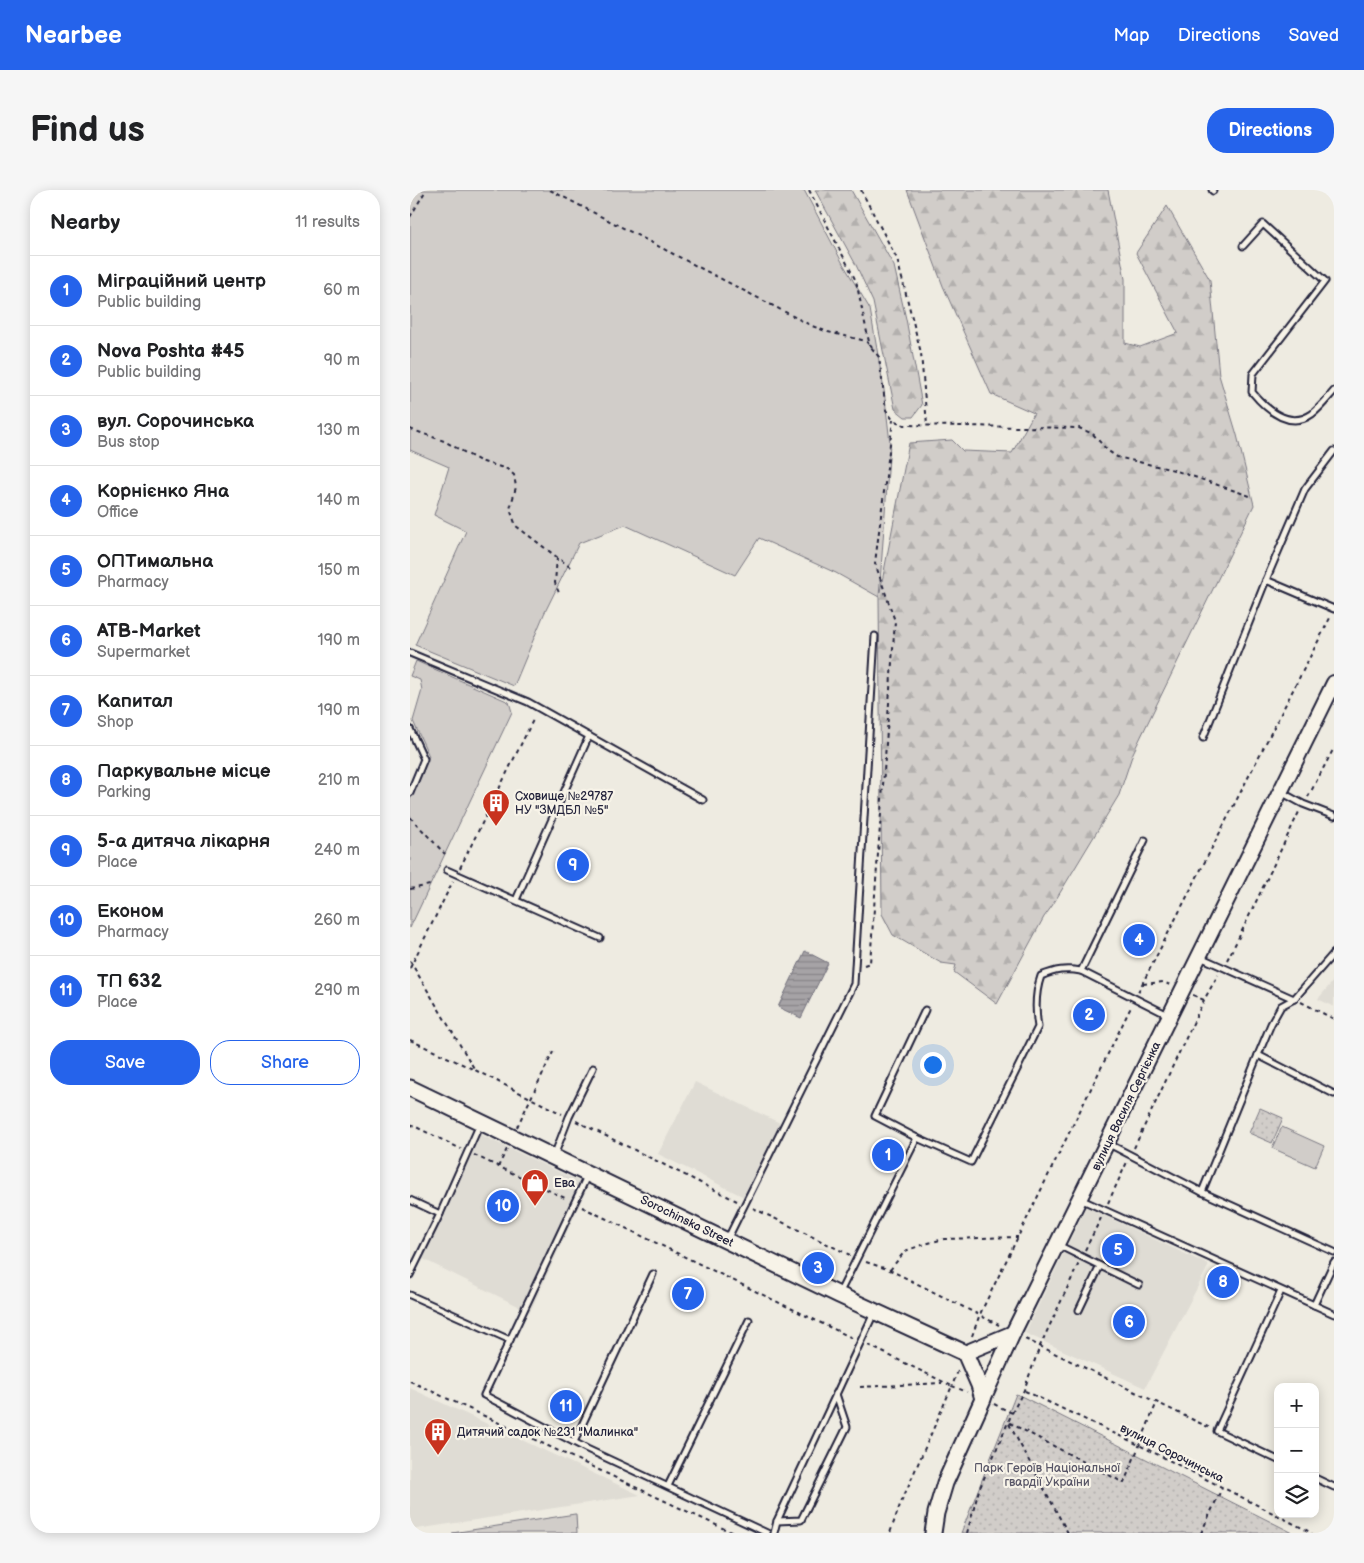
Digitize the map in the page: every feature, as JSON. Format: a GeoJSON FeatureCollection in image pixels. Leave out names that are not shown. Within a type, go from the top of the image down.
{"type":"FeatureCollection","features":[{"type":"Feature","properties":{"kind":"main road","name":"вулиця Василя Сергієнка"},"geometry":{"type":"LineString","coordinates":[[933,1533],[936,1513],[945,1483],[1013,1333],[1334,684]]}},
{"type":"Feature","properties":{"kind":"main road","name":"Sorochinska Street"},"geometry":{"type":"LineString","coordinates":[[410,1088],[964,1354]]}},
{"type":"Feature","properties":{"kind":"main road"},"geometry":{"type":"LineString","coordinates":[[983,1399],[979,1384],[964,1354],[1013,1333]]}},
{"type":"Feature","properties":{"kind":"lane"},"geometry":{"type":"LineString","coordinates":[[1243,246],[1263,224],[1325,282],[1253,374],[1252,392],[1260,402],[1288,420],[1300,420],[1312,414],[1334,391]]}},
{"type":"Feature","properties":{"kind":"lane"},"geometry":{"type":"LineString","coordinates":[[1203,738],[1266,580],[1305,489],[1334,451]]}},
{"type":"Feature","properties":{"kind":"lane"},"geometry":{"type":"LineString","coordinates":[[1266,580],[1334,610]]}},
{"type":"Feature","properties":{"kind":"lane"},"geometry":{"type":"LineString","coordinates":[[727,1241],[854,984],[875,636]]}},
{"type":"Feature","properties":{"kind":"lane"},"geometry":{"type":"LineString","coordinates":[[410,653],[528,702],[703,800]]}},
{"type":"Feature","properties":{"kind":"lane"},"geometry":{"type":"LineString","coordinates":[[410,728],[424,759],[410,793]]}},
{"type":"Feature","properties":{"kind":"lane"},"geometry":{"type":"LineString","coordinates":[[516,900],[589,736]]}},
{"type":"Feature","properties":{"kind":"lane"},"geometry":{"type":"LineString","coordinates":[[1281,792],[1303,804],[1334,816]]}},
{"type":"Feature","properties":{"kind":"lane"},"geometry":{"type":"LineString","coordinates":[[1081,971],[1146,840]]}},
{"type":"Feature","properties":{"kind":"lane"},"geometry":{"type":"LineString","coordinates":[[447,870],[600,938]]}},
{"type":"Feature","properties":{"kind":"lane"},"geometry":{"type":"LineString","coordinates":[[1202,1192],[1271,1024],[1281,1006],[1294,999],[1334,953]]}},
{"type":"Feature","properties":{"kind":"lane"},"geometry":{"type":"LineString","coordinates":[[1200,957],[1294,999]]}},
{"type":"Feature","properties":{"kind":"lane"},"geometry":{"type":"LineString","coordinates":[[925,1010],[875,1116],[970,1162],[1038,1027],[1036,989],[1041,976],[1060,969],[1081,971],[1170,1017]]}},
{"type":"Feature","properties":{"kind":"lane"},"geometry":{"type":"LineString","coordinates":[[1258,1055],[1334,1094]]}},
{"type":"Feature","properties":{"kind":"lane"},"geometry":{"type":"LineString","coordinates":[[553,1156],[569,1117],[593,1068]]}},
{"type":"Feature","properties":{"kind":"lane"},"geometry":{"type":"LineString","coordinates":[[410,1275],[440,1214],[481,1121]]}},
{"type":"Feature","properties":{"kind":"lane"},"geometry":{"type":"LineString","coordinates":[[839,1295],[917,1138]]}},
{"type":"Feature","properties":{"kind":"lane"},"geometry":{"type":"LineString","coordinates":[[1108,1144],[1202,1192],[1334,1252]]}},
{"type":"Feature","properties":{"kind":"lane"},"geometry":{"type":"LineString","coordinates":[[589,1173],[484,1395],[574,1442],[768,1533]]}},
{"type":"Feature","properties":{"kind":"lane"},"geometry":{"type":"LineString","coordinates":[[1080,1199],[1334,1314]]}},
{"type":"Feature","properties":{"kind":"lane"},"geometry":{"type":"LineString","coordinates":[[410,1200],[440,1214]]}},
{"type":"Feature","properties":{"kind":"lane"},"geometry":{"type":"LineString","coordinates":[[1058,1245],[1139,1285]]}},
{"type":"Feature","properties":{"kind":"lane"},"geometry":{"type":"LineString","coordinates":[[1314,1305],[1334,1262]]}},
{"type":"Feature","properties":{"kind":"lane"},"geometry":{"type":"LineString","coordinates":[[1079,1310],[1100,1266]]}},
{"type":"Feature","properties":{"kind":"lane"},"geometry":{"type":"LineString","coordinates":[[574,1442],[654,1274]]}},
{"type":"Feature","properties":{"kind":"lane"},"geometry":{"type":"LineString","coordinates":[[1274,1458],[1217,1431],[1281,1291]]}},
{"type":"Feature","properties":{"kind":"lane"},"geometry":{"type":"LineString","coordinates":[[410,1295],[510,1340]]}},
{"type":"Feature","properties":{"kind":"lane"},"geometry":{"type":"LineString","coordinates":[[774,1533],[777,1521],[874,1311]]}},
{"type":"Feature","properties":{"kind":"lane"},"geometry":{"type":"LineString","coordinates":[[668,1486],[749,1320]]}},
{"type":"Feature","properties":{"kind":"lane"},"geometry":{"type":"LineString","coordinates":[[777,1521],[801,1520],[847,1427],[836,1394]]}},
{"type":"Feature","properties":{"kind":"lane"},"geometry":{"type":"LineString","coordinates":[[1319,1480],[1334,1487]]}},
{"type":"Feature","properties":{"kind":"path"},"geometry":{"type":"LineString","coordinates":[[410,217],[426,190]]}},
{"type":"Feature","properties":{"kind":"path"},"geometry":{"type":"LineString","coordinates":[[550,190],[812,326],[866,341],[879,357]]}},
{"type":"Feature","properties":{"kind":"path"},"geometry":{"type":"LineString","coordinates":[[809,190],[856,280],[869,342],[879,357],[886,410],[893,420],[904,425],[927,426],[1079,428],[1093,434],[1107,450],[1117,457],[1174,470],[1250,496]]}},
{"type":"Feature","properties":{"kind":"path"},"geometry":{"type":"LineString","coordinates":[[861,190],[898,259],[921,354],[927,426]]}},
{"type":"Feature","properties":{"kind":"path"},"geometry":{"type":"LineString","coordinates":[[854,967],[870,963],[894,640],[895,621],[875,563],[893,420]]}},
{"type":"Feature","properties":{"kind":"path"},"geometry":{"type":"LineString","coordinates":[[410,430],[444,441],[480,461],[507,470],[514,475],[516,487],[510,509],[516,526],[570,567]]}},
{"type":"Feature","properties":{"kind":"path"},"geometry":{"type":"LineString","coordinates":[[557,557],[555,583],[559,593]]}},
{"type":"Feature","properties":{"kind":"path"},"geometry":{"type":"LineString","coordinates":[[980,1314],[1135,999],[1327,620],[1334,610]]}},
{"type":"Feature","properties":{"kind":"path"},"geometry":{"type":"LineString","coordinates":[[410,968],[533,720]]}},
{"type":"Feature","properties":{"kind":"path"},"geometry":{"type":"LineString","coordinates":[[967,1533],[979,1490],[1024,1390],[1040,1346],[1204,1000],[1240,935],[1303,804],[1314,788],[1334,748]]}},
{"type":"Feature","properties":{"kind":"path"},"geometry":{"type":"LineString","coordinates":[[410,816],[445,854]]}},
{"type":"Feature","properties":{"kind":"path"},"geometry":{"type":"LineString","coordinates":[[410,889],[430,885]]}},
{"type":"Feature","properties":{"kind":"path"},"geometry":{"type":"LineString","coordinates":[[411,963],[474,1070]]}},
{"type":"Feature","properties":{"kind":"path"},"geometry":{"type":"LineString","coordinates":[[1294,999],[1334,1019]]}},
{"type":"Feature","properties":{"kind":"path"},"geometry":{"type":"LineString","coordinates":[[410,1040],[745,1205],[857,1258],[890,1270],[980,1314],[1013,1333],[1217,1431]]}},
{"type":"Feature","properties":{"kind":"path"},"geometry":{"type":"LineString","coordinates":[[498,1167],[555,1048]]}},
{"type":"Feature","properties":{"kind":"path"},"geometry":{"type":"LineString","coordinates":[[410,1124],[952,1386],[900,1505],[890,1533]]}},
{"type":"Feature","properties":{"kind":"path"},"geometry":{"type":"LineString","coordinates":[[890,1270],[905,1251],[944,1239],[1018,1237]]}},
{"type":"Feature","properties":{"kind":"path"},"geometry":{"type":"LineString","coordinates":[[410,1382],[733,1533]]}},
{"type":"Feature","properties":{"kind":"path"},"geometry":{"type":"LineString","coordinates":[[860,1387],[945,1383]]}},
{"type":"Feature","properties":{"kind":"path","name":"вулиця Сорочинська"},"geometry":{"type":"LineString","coordinates":[[1024,1390],[1139,1445],[1312,1533]]}},
{"type":"Feature","properties":{"kind":"path"},"geometry":{"type":"LineString","coordinates":[[1008,1422],[1124,1483],[1157,1402]]}},
{"type":"Feature","properties":{"kind":"path"},"geometry":{"type":"LineString","coordinates":[[1008,1422],[1068,1533]]}},
{"type":"Feature","properties":{"kind":"path"},"geometry":{"type":"LineString","coordinates":[[1201,1533],[1222,1488]]}},
{"type":"Feature","properties":{"kind":"shaded area"},"geometry":{"type":"Polygon","coordinates":[[[805,951],[828,963],[801,1018],[778,1007],[805,951]]]}},
{"type":"Feature","properties":{"kind":"shaded area"},"geometry":{"type":"Polygon","coordinates":[[[1334,980],[1334,1007],[1318,999],[1334,980]]]}},
{"type":"Feature","properties":{"kind":"shaded area"},"geometry":{"type":"Polygon","coordinates":[[[695,1082],[780,1123],[744,1197],[658,1154],[695,1082]]]}},
{"type":"Feature","properties":{"kind":"shaded area"},"geometry":{"type":"Polygon","coordinates":[[[473,1131],[588,1186],[530,1312],[415,1255],[473,1131]]]}},
{"type":"Feature","properties":{"kind":"shaded area"},"geometry":{"type":"Polygon","coordinates":[[[1086,1207],[1209,1265],[1145,1388],[1025,1333],[1086,1207]]]}},
{"type":"Feature","properties":{"kind":"shaded area"},"geometry":{"type":"Polygon","coordinates":[[[410,1388],[640,1495],[410,1530],[410,1388]]]}},
{"type":"Feature","properties":{"kind":"green space"},"geometry":{"type":"Polygon","coordinates":[[[410,190],[804,190],[842,262],[870,309],[884,390],[890,443],[879,597],[836,573],[759,538],[735,575],[625,525],[579,543],[544,614],[514,686],[415,645],[466,531],[434,515],[449,467],[410,450],[410,190]]]}},
{"type":"Feature","properties":{"kind":"green space"},"geometry":{"type":"Polygon","coordinates":[[[815,190],[851,190],[894,266],[922,405],[913,417],[905,417],[895,409],[873,302],[856,265],[815,190]]]}},
{"type":"Feature","properties":{"kind":"green space"},"geometry":{"type":"Polygon","coordinates":[[[907,190],[1108,190],[1125,279],[1125,343],[1140,347],[1178,333],[1136,253],[1167,206],[1210,280],[1219,375],[1237,435],[1254,505],[1133,753],[1119,795],[1044,917],[997,1004],[954,972],[956,965],[941,963],[893,935],[882,914],[879,597],[909,443],[952,440],[963,451],[1012,453],[1034,413],[991,394],[943,286],[907,190]]]}},
{"type":"Feature","properties":{"kind":"green space"},"geometry":{"type":"Polygon","coordinates":[[[416,661],[509,702],[512,712],[410,928],[410,798],[429,756],[413,721],[422,690],[420,680],[410,676],[416,661]]]}},
{"type":"Feature","properties":{"kind":"green space"},"geometry":{"type":"Polygon","coordinates":[[[1260,1108],[1283,1118],[1272,1143],[1249,1133],[1260,1108]]]}},
{"type":"Feature","properties":{"kind":"green space"},"geometry":{"type":"Polygon","coordinates":[[[1282,1127],[1324,1146],[1315,1167],[1272,1148],[1282,1127]]]}},
{"type":"Feature","properties":{"kind":"green space","name":"Парк Героїв Національної гвардії України"},"geometry":{"type":"Polygon","coordinates":[[[1016,1394],[1021,1396],[1293,1533],[961,1533],[1016,1394]]]}},
{"type":"Feature","properties":{"kind":"green space"},"geometry":{"type":"Polygon","coordinates":[[[575,1514],[577,1533],[452,1533],[575,1514]]]}},
{"type":"Feature","properties":{"kind":"place","name":"Сховище №29787 НУ \"ЗМДБЛ №5\""},"geometry":{"type":"Point","coordinates":[496,827]}},
{"type":"Feature","properties":{"kind":"place","name":"5-а дитяча лікарня"},"geometry":{"type":"Point","coordinates":[573,865]}},
{"type":"Feature","properties":{"kind":"place","name":"Корнієнко Яна"},"geometry":{"type":"Point","coordinates":[1139,940]}},
{"type":"Feature","properties":{"kind":"place","name":"Nova Poshta #45"},"geometry":{"type":"Point","coordinates":[1089,1015]}},
{"type":"Feature","properties":{"kind":"place","name":"Міграційний центр"},"geometry":{"type":"Point","coordinates":[888,1155]}},
{"type":"Feature","properties":{"kind":"place","name":"Економ"},"geometry":{"type":"Point","coordinates":[503,1206]}},
{"type":"Feature","properties":{"kind":"place","name":"Ева"},"geometry":{"type":"Point","coordinates":[535,1207]}},
{"type":"Feature","properties":{"kind":"place","name":"ОПТимальна"},"geometry":{"type":"Point","coordinates":[1118,1250]}},
{"type":"Feature","properties":{"kind":"place","name":"вул. Сорочинська"},"geometry":{"type":"Point","coordinates":[818,1268]}},
{"type":"Feature","properties":{"kind":"place","name":"Паркувальне місце"},"geometry":{"type":"Point","coordinates":[1223,1282]}},
{"type":"Feature","properties":{"kind":"place","name":"Капитал"},"geometry":{"type":"Point","coordinates":[688,1294]}},
{"type":"Feature","properties":{"kind":"place","name":"ATB-Market"},"geometry":{"type":"Point","coordinates":[1129,1322]}},
{"type":"Feature","properties":{"kind":"place","name":"ТП 632"},"geometry":{"type":"Point","coordinates":[566,1406]}},
{"type":"Feature","properties":{"kind":"place","name":"Дитячий садок №231 \"Малинка\""},"geometry":{"type":"Point","coordinates":[438,1456]}}]}
